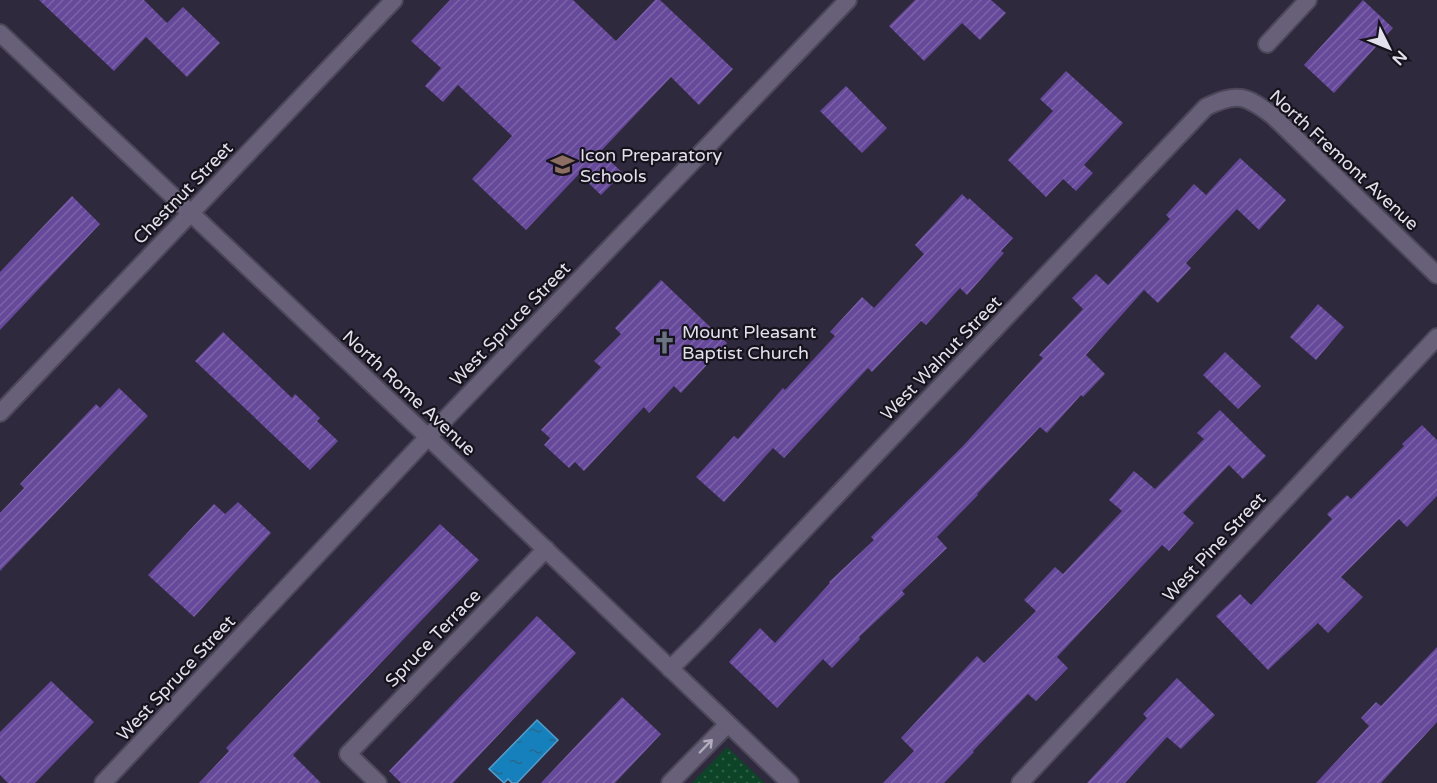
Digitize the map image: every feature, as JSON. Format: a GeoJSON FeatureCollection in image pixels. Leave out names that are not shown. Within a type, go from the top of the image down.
{"type":"FeatureCollection","features":[{"type":"Feature","properties":{"kind":"street","name":"Chestnut Street"},"geometry":{"type":"LineString","coordinates":[[0,413],[394,0]]}},
{"type":"Feature","properties":{"kind":"street","name":"West Spruce Street"},"geometry":{"type":"LineString","coordinates":[[104,783],[428,437],[848,0]]}},
{"type":"Feature","properties":{"kind":"street"},"geometry":{"type":"LineString","coordinates":[[1267,44],[1308,0]]}},
{"type":"Feature","properties":{"kind":"street","name":"North Rome Avenue"},"geometry":{"type":"LineString","coordinates":[[0,33],[790,783]]}},
{"type":"Feature","properties":{"kind":"street","name":"West Walnut Street"},"geometry":{"type":"LineString","coordinates":[[670,669],[1206,107],[1227,97],[1250,99]]}},
{"type":"Feature","properties":{"kind":"street","name":"North Fremont Avenue"},"geometry":{"type":"LineString","coordinates":[[1250,99],[1273,116],[1437,275]]}},
{"type":"Feature","properties":{"kind":"street","name":"West Pine Street"},"geometry":{"type":"LineString","coordinates":[[1020,783],[1437,337]]}},
{"type":"Feature","properties":{"kind":"street","name":"Spruce Terrace"},"geometry":{"type":"LineString","coordinates":[[378,783],[348,754],[546,549]]}},
{"type":"Feature","properties":{"kind":"street"},"geometry":{"type":"LineString","coordinates":[[670,783],[728,723]]}},
{"type":"Feature","properties":{"kind":"green space"},"geometry":{"type":"Polygon","coordinates":[[[727,747],[765,783],[692,783],[727,747]]]}},
{"type":"Feature","properties":{"kind":"water"},"geometry":{"type":"Polygon","coordinates":[[[537,720],[558,740],[517,783],[512,783],[508,779],[504,783],[489,769],[537,720]]]}},
{"type":"Feature","properties":{"kind":"building"},"geometry":{"type":"Polygon","coordinates":[[[39,0],[144,0],[167,23],[183,7],[220,43],[187,77],[146,37],[114,71],[39,0]]]}},
{"type":"Feature","properties":{"kind":"building"},"geometry":{"type":"Polygon","coordinates":[[[450,0],[573,0],[616,41],[655,0],[660,0],[733,69],[699,105],[671,77],[600,152],[623,173],[601,195],[579,174],[526,230],[472,179],[512,136],[458,85],[443,102],[425,86],[441,68],[411,41],[450,0]]]}},
{"type":"Feature","properties":{"kind":"building"},"geometry":{"type":"Polygon","coordinates":[[[915,0],[991,0],[1006,13],[980,40],[962,23],[924,61],[889,26],[915,0]]]}},
{"type":"Feature","properties":{"kind":"building"},"geometry":{"type":"Polygon","coordinates":[[[1363,0],[1393,28],[1334,93],[1304,65],[1363,0]]]}},
{"type":"Feature","properties":{"kind":"building"},"geometry":{"type":"Polygon","coordinates":[[[1066,71],[1123,123],[1084,165],[1093,173],[1076,191],[1063,179],[1046,197],[1008,160],[1053,111],[1040,99],[1066,71]]]}},
{"type":"Feature","properties":{"kind":"building"},"geometry":{"type":"Polygon","coordinates":[[[846,86],[887,128],[862,153],[820,111],[846,86]]]}},
{"type":"Feature","properties":{"kind":"building"},"geometry":{"type":"Polygon","coordinates":[[[1240,158],[1286,200],[1259,230],[1237,209],[1186,263],[1191,268],[1158,303],[1144,290],[1086,355],[1105,374],[1083,397],[1081,395],[1047,433],[1040,427],[937,537],[947,548],[902,591],[905,594],[859,637],[860,639],[832,668],[823,659],[777,708],[729,662],[760,628],[775,643],[829,582],[874,540],[871,537],[963,446],[1043,358],[1039,355],[1083,309],[1072,298],[1096,274],[1108,285],[1170,219],[1166,215],[1194,184],[1206,195],[1240,158]]]}},
{"type":"Feature","properties":{"kind":"building"},"geometry":{"type":"Polygon","coordinates":[[[962,194],[1013,238],[1001,251],[1004,253],[967,295],[960,288],[926,325],[921,321],[872,372],[868,368],[784,458],[773,448],[724,502],[696,477],[734,436],[738,439],[783,388],[785,390],[835,336],[830,332],[862,297],[874,308],[924,254],[915,245],[962,194]]]}},
{"type":"Feature","properties":{"kind":"building"},"geometry":{"type":"Polygon","coordinates":[[[72,196],[100,224],[0,330],[0,272],[72,196]]]}},
{"type":"Feature","properties":{"kind":"building"},"geometry":{"type":"Polygon","coordinates":[[[661,280],[727,343],[681,393],[674,386],[649,413],[644,407],[584,471],[575,462],[569,468],[544,445],[550,438],[541,430],[601,367],[594,361],[621,334],[615,328],[661,280]]]}},
{"type":"Feature","properties":{"kind":"building"},"geometry":{"type":"Polygon","coordinates":[[[1318,304],[1344,327],[1316,360],[1290,337],[1318,304]]]}},
{"type":"Feature","properties":{"kind":"building"},"geometry":{"type":"Polygon","coordinates":[[[223,332],[292,398],[295,394],[320,418],[317,421],[338,441],[310,470],[195,361],[223,332]]]}},
{"type":"Feature","properties":{"kind":"building"},"geometry":{"type":"Polygon","coordinates":[[[1225,352],[1261,386],[1238,409],[1203,375],[1225,352]]]}},
{"type":"Feature","properties":{"kind":"building"},"geometry":{"type":"Polygon","coordinates":[[[119,388],[148,416],[0,571],[0,513],[24,488],[20,484],[96,404],[100,408],[119,388]]]}},
{"type":"Feature","properties":{"kind":"building"},"geometry":{"type":"Polygon","coordinates":[[[1220,410],[1266,456],[1243,479],[1229,465],[1183,513],[1194,523],[1169,551],[1162,545],[1057,657],[1068,668],[1036,701],[1028,694],[944,783],[883,783],[914,751],[901,738],[977,656],[984,663],[1036,611],[1024,600],[1055,567],[1063,574],[1122,511],[1109,500],[1134,471],[1155,489],[1204,439],[1197,433],[1220,410]]]}},
{"type":"Feature","properties":{"kind":"building"},"geometry":{"type":"Polygon","coordinates":[[[1422,425],[1437,440],[1437,496],[1407,527],[1399,519],[1341,577],[1363,597],[1328,633],[1318,623],[1268,670],[1216,616],[1240,594],[1251,605],[1332,519],[1327,514],[1347,495],[1351,499],[1422,425]]]}},
{"type":"Feature","properties":{"kind":"building"},"geometry":{"type":"Polygon","coordinates":[[[238,502],[271,533],[194,617],[148,575],[214,504],[225,514],[238,502]]]}},
{"type":"Feature","properties":{"kind":"building"},"geometry":{"type":"Polygon","coordinates":[[[440,524],[479,560],[293,755],[321,783],[199,783],[229,751],[226,748],[440,524]]]}},
{"type":"Feature","properties":{"kind":"building"},"geometry":{"type":"Polygon","coordinates":[[[537,616],[576,653],[453,783],[401,783],[389,771],[537,616]]]}},
{"type":"Feature","properties":{"kind":"building"},"geometry":{"type":"Polygon","coordinates":[[[1437,647],[1437,722],[1381,783],[1316,783],[1369,726],[1361,718],[1376,702],[1381,706],[1437,647]]]}},
{"type":"Feature","properties":{"kind":"building"},"geometry":{"type":"Polygon","coordinates":[[[1177,678],[1215,715],[1181,749],[1167,737],[1125,783],[1087,783],[1147,718],[1143,714],[1177,678]]]}},
{"type":"Feature","properties":{"kind":"building"},"geometry":{"type":"Polygon","coordinates":[[[51,681],[94,722],[35,783],[8,783],[0,775],[0,732],[51,681]]]}},
{"type":"Feature","properties":{"kind":"building"},"geometry":{"type":"Polygon","coordinates":[[[622,697],[661,734],[615,783],[541,783],[622,697]]]}},
{"type":"Feature","properties":{"kind":"place","name":"Icon Preparatory Schools"},"geometry":{"type":"Point","coordinates":[562,165]}},
{"type":"Feature","properties":{"kind":"place","name":"Mount Pleasant Baptist Church"},"geometry":{"type":"Point","coordinates":[664,342]}}]}
